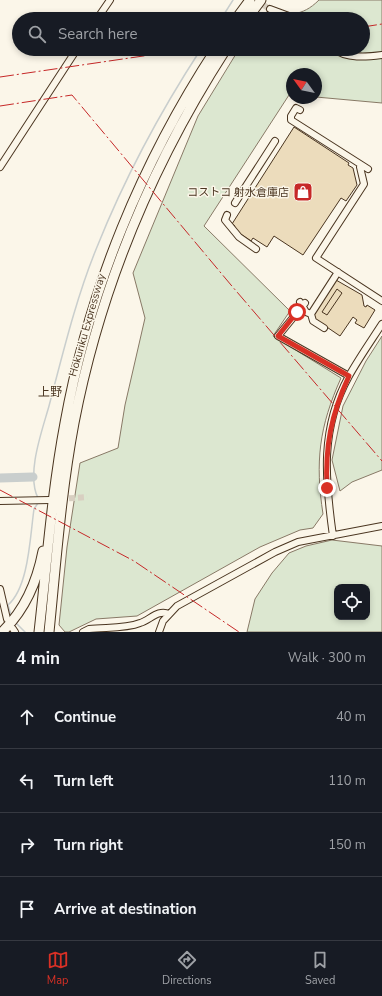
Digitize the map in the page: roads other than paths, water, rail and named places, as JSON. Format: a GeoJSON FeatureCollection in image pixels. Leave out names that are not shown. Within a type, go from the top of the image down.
{"type":"FeatureCollection","features":[{"type":"Feature","properties":{"kind":"highway"},"geometry":{"type":"LineString","coordinates":[[241,12],[250,0]]}},
{"type":"Feature","properties":{"kind":"highway"},"geometry":{"type":"LineString","coordinates":[[253,12],[261,0]]}},
{"type":"Feature","properties":{"kind":"highway","name":"Hokuriku Expressway"},"geometry":{"type":"LineString","coordinates":[[39,632],[54,492],[65,422],[88,326],[118,237],[158,149],[187,94],[211,56]]}},
{"type":"Feature","properties":{"kind":"highway","name":"Hokuriku Expressway"},"geometry":{"type":"LineString","coordinates":[[48,632],[64,494],[74,424],[88,359],[106,299],[127,240],[152,181],[187,113],[222,56]]}},
{"type":"Feature","properties":{"kind":"highway"},"geometry":{"type":"LineString","coordinates":[[2,632],[26,602],[38,571],[47,531],[59,445],[65,422]]}},
{"type":"Feature","properties":{"kind":"highway"},"geometry":{"type":"LineString","coordinates":[[52,632],[54,585]]}},
{"type":"Feature","properties":{"kind":"street"},"geometry":{"type":"LineString","coordinates":[[102,12],[110,0]]}},
{"type":"Feature","properties":{"kind":"street"},"geometry":{"type":"LineString","coordinates":[[270,9],[278,12]]}},
{"type":"Feature","properties":{"kind":"street"},"geometry":{"type":"LineString","coordinates":[[370,55],[382,55]]}},
{"type":"Feature","properties":{"kind":"street"},"geometry":{"type":"LineString","coordinates":[[0,168],[72,56]]}},
{"type":"Feature","properties":{"kind":"street"},"geometry":{"type":"LineString","coordinates":[[300,110],[296,108],[291,116],[291,120],[368,169]]}},
{"type":"Feature","properties":{"kind":"street"},"geometry":{"type":"LineString","coordinates":[[234,204],[275,141]]}},
{"type":"Feature","properties":{"kind":"street"},"geometry":{"type":"LineString","coordinates":[[312,264],[364,184],[360,167],[361,165]]}},
{"type":"Feature","properties":{"kind":"street"},"geometry":{"type":"LineString","coordinates":[[227,215],[225,220],[238,237],[256,249]]}},
{"type":"Feature","properties":{"kind":"street"},"geometry":{"type":"LineString","coordinates":[[316,258],[382,301]]}},
{"type":"Feature","properties":{"kind":"street"},"geometry":{"type":"LineString","coordinates":[[311,314],[338,272]]}},
{"type":"Feature","properties":{"kind":"street"},"geometry":{"type":"LineString","coordinates":[[324,328],[313,321],[311,314],[306,312],[302,303],[297,312],[278,336],[349,376]]}},
{"type":"Feature","properties":{"kind":"street"},"geometry":{"type":"LineString","coordinates":[[334,536],[327,488],[326,451],[333,416],[349,376],[382,324]]}},
{"type":"Feature","properties":{"kind":"street"},"geometry":{"type":"LineString","coordinates":[[0,501],[50,500]]}},
{"type":"Feature","properties":{"kind":"street"},"geometry":{"type":"LineString","coordinates":[[159,632],[169,614],[186,600],[274,552],[298,542],[382,526]]}},
{"type":"Feature","properties":{"kind":"street"},"geometry":{"type":"LineString","coordinates":[[0,589],[7,619]]}},
{"type":"Feature","properties":{"kind":"street"},"geometry":{"type":"LineString","coordinates":[[83,632],[89,629],[133,626],[159,613],[164,612],[169,614]]}},
{"type":"Feature","properties":{"kind":"waterway"},"geometry":{"type":"LineString","coordinates":[[225,12],[233,0]]}},
{"type":"Feature","properties":{"kind":"waterway"},"geometry":{"type":"LineString","coordinates":[[38,498],[34,477],[36,452],[70,326],[89,266],[131,170],[157,121],[197,56]]}},
{"type":"Feature","properties":{"kind":"waterway"},"geometry":{"type":"LineString","coordinates":[[0,478],[33,477]]}},
{"type":"Feature","properties":{"kind":"waterway"},"geometry":{"type":"LineString","coordinates":[[11,615],[8,605],[15,597],[24,574],[30,546],[34,509],[38,503]]}},
{"type":"Feature","properties":{"kind":"waterway"},"geometry":{"type":"LineString","coordinates":[[15,622],[25,632]]}},
{"type":"Feature","properties":{"kind":"tunnel"},"geometry":{"type":"LineString","coordinates":[[255,0],[270,9]]}},
{"type":"Feature","properties":{"kind":"tunnel"},"geometry":{"type":"LineString","coordinates":[[60,499],[87,497]]}},
{"type":"Feature","properties":{"kind":"place","name":"コストコ 射水倉庫店"},"geometry":{"type":"Point","coordinates":[303,192]}},
{"type":"Feature","properties":{"kind":"district","name":"上野"},"geometry":{"type":"Point","coordinates":[50,392]}}]}
